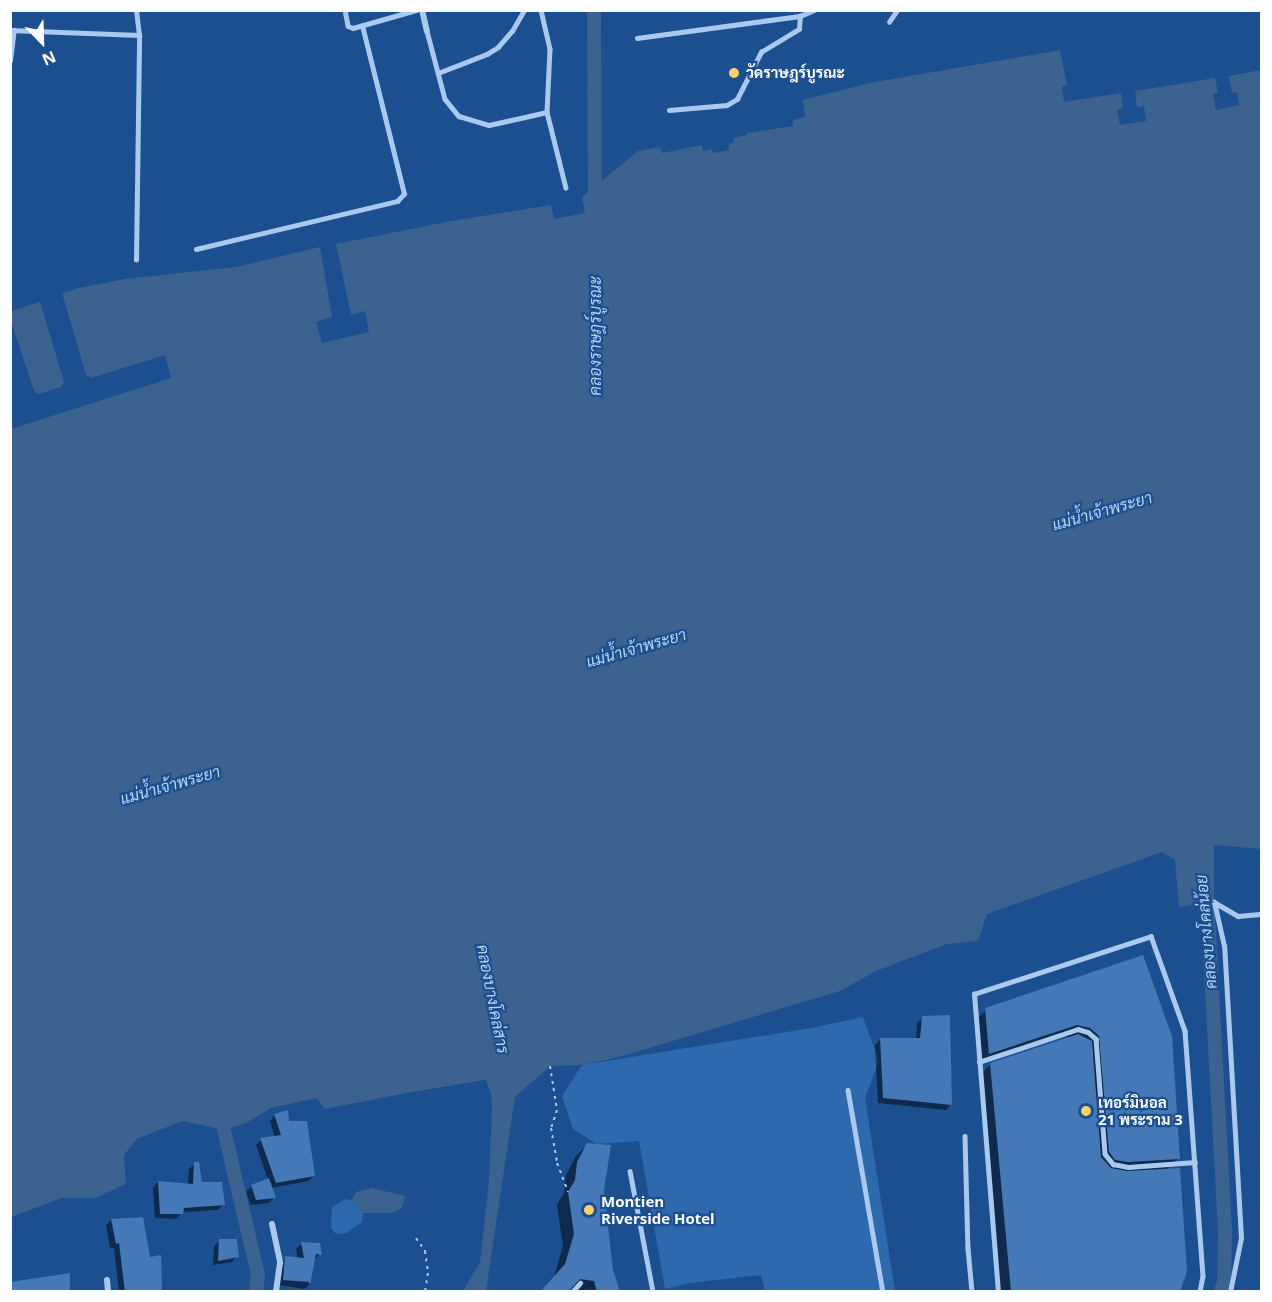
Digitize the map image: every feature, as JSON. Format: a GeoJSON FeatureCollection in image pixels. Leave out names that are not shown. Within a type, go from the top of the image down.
{"type":"FeatureCollection","features":[{"type":"Feature","properties":{"kind":"street"},"geometry":{"type":"LineString","coordinates":[[422,10],[427,31]]}},
{"type":"Feature","properties":{"kind":"street"},"geometry":{"type":"LineString","coordinates":[[272,1224],[280,1263],[276,1292]]}},
{"type":"Feature","properties":{"kind":"street"},"geometry":{"type":"LineString","coordinates":[[106,1280],[108,1292]]}},
{"type":"Feature","properties":{"kind":"lane"},"geometry":{"type":"LineString","coordinates":[[136,10],[139,34],[136,260]]}},
{"type":"Feature","properties":{"kind":"lane"},"geometry":{"type":"LineString","coordinates":[[345,10],[348,26],[353,28],[416,10]]}},
{"type":"Feature","properties":{"kind":"lane"},"geometry":{"type":"LineString","coordinates":[[438,73],[487,54],[498,47],[512,31],[524,10]]}},
{"type":"Feature","properties":{"kind":"lane"},"geometry":{"type":"LineString","coordinates":[[541,10],[551,59],[547,112],[566,188]]}},
{"type":"Feature","properties":{"kind":"lane"},"geometry":{"type":"LineString","coordinates":[[637,38],[800,16],[814,10]]}},
{"type":"Feature","properties":{"kind":"lane"},"geometry":{"type":"LineString","coordinates":[[889,22],[897,10]]}},
{"type":"Feature","properties":{"kind":"lane"},"geometry":{"type":"LineString","coordinates":[[669,110],[726,105],[737,99],[761,52],[800,29],[800,16]]}},
{"type":"Feature","properties":{"kind":"lane"},"geometry":{"type":"LineString","coordinates":[[196,249],[397,201],[404,194],[362,26]]}},
{"type":"Feature","properties":{"kind":"lane"},"geometry":{"type":"LineString","coordinates":[[10,61],[12,30],[139,34]]}},
{"type":"Feature","properties":{"kind":"lane"},"geometry":{"type":"LineString","coordinates":[[427,31],[445,99],[459,116],[489,125],[547,112]]}},
{"type":"Feature","properties":{"kind":"lane"},"geometry":{"type":"LineString","coordinates":[[1230,1292],[1241,1238],[1224,946],[1214,902],[1238,916],[1262,914]]}},
{"type":"Feature","properties":{"kind":"lane"},"geometry":{"type":"LineString","coordinates":[[998,1292],[974,994],[1151,936],[1185,1031],[1203,1276],[1200,1292]]}},
{"type":"Feature","properties":{"kind":"lane"},"geometry":{"type":"LineString","coordinates":[[979,1062],[1078,1029],[1088,1032],[1096,1039],[1105,1154],[1113,1164],[1128,1167],[1195,1162]]}},
{"type":"Feature","properties":{"kind":"lane"},"geometry":{"type":"LineString","coordinates":[[848,1090],[883,1292]]}},
{"type":"Feature","properties":{"kind":"lane"},"geometry":{"type":"LineString","coordinates":[[965,1136],[968,1248],[972,1292]]}},
{"type":"Feature","properties":{"kind":"lane"},"geometry":{"type":"LineString","coordinates":[[630,1172],[653,1292]]}},
{"type":"Feature","properties":{"kind":"lane"},"geometry":{"type":"LineString","coordinates":[[572,1292],[580,1283]]}},
{"type":"Feature","properties":{"kind":"path"},"geometry":{"type":"LineString","coordinates":[[550,1066],[557,1110],[551,1128],[557,1162],[568,1192]]}},
{"type":"Feature","properties":{"kind":"path"},"geometry":{"type":"LineString","coordinates":[[416,1238],[425,1251],[428,1273],[425,1292]]}},
{"type":"Feature","properties":{"kind":"shaded area"},"geometry":{"type":"Polygon","coordinates":[[[863,1017],[879,1061],[865,1098],[895,1291],[765,1291],[761,1275],[690,1283],[665,1289],[639,1141],[597,1144],[573,1129],[562,1096],[582,1065],[811,1028],[863,1017]]]}},
{"type":"Feature","properties":{"kind":"shaded area"},"geometry":{"type":"Polygon","coordinates":[[[345,1199],[352,1200],[363,1213],[362,1222],[346,1233],[336,1234],[331,1228],[332,1207],[345,1199]]]}},
{"type":"Feature","properties":{"kind":"water"},"geometry":{"type":"Polygon","coordinates":[[[1060,50],[1067,85],[1062,87],[1064,102],[1121,93],[1123,108],[1117,110],[1120,125],[1146,121],[1144,106],[1137,107],[1135,91],[1215,78],[1218,93],[1213,94],[1216,110],[1239,105],[1237,92],[1232,93],[1229,76],[1261,70],[1261,849],[1214,845],[1214,902],[1179,907],[1175,860],[1162,852],[987,914],[978,941],[947,944],[876,971],[840,991],[619,1057],[582,1065],[550,1066],[515,1097],[486,1291],[463,1291],[480,1262],[489,1181],[492,1109],[491,1095],[485,1080],[325,1109],[317,1098],[271,1108],[246,1123],[224,1130],[182,1121],[137,1139],[124,1155],[126,1184],[95,1198],[62,1198],[11,1217],[10,312],[78,288],[125,279],[236,267],[320,247],[332,317],[316,322],[322,343],[369,332],[365,311],[351,315],[336,244],[451,221],[551,205],[554,219],[585,213],[582,197],[638,151],[660,147],[662,153],[702,145],[703,151],[712,149],[713,153],[729,150],[729,144],[734,143],[733,138],[747,135],[747,133],[793,126],[793,120],[805,117],[803,100],[870,83],[1060,50]]]}},
{"type":"Feature","properties":{"kind":"water"},"geometry":{"type":"Polygon","coordinates":[[[372,1188],[405,1196],[402,1208],[392,1213],[363,1213],[352,1200],[356,1192],[372,1188]]]}},
{"type":"Feature","properties":{"kind":"pier"},"geometry":{"type":"Polygon","coordinates":[[[62,293],[86,375],[91,378],[165,355],[171,378],[11,429],[11,321],[34,391],[39,394],[61,387],[64,382],[40,301],[62,293]]]}},
{"type":"Feature","properties":{"kind":"pier"},"geometry":{"type":"Polygon","coordinates":[[[486,1080],[491,1095],[491,1105],[488,1106],[484,1084],[326,1112],[325,1109],[412,1092],[486,1080]]]}},
{"type":"Feature","properties":{"kind":"building"},"geometry":{"type":"Polygon","coordinates":[[[1143,955],[1172,1036],[1180,1159],[1128,1162],[1115,1160],[1109,1152],[1099,1036],[1090,1028],[1077,1025],[989,1054],[985,1008],[1143,955]]]}},
{"type":"Feature","properties":{"kind":"building"},"geometry":{"type":"Polygon","coordinates":[[[950,1015],[952,1105],[883,1098],[880,1038],[920,1038],[922,1016],[950,1015]]]}},
{"type":"Feature","properties":{"kind":"building","name":"เทอร์มินอล 21 พระราม 3"},"geometry":{"type":"Polygon","coordinates":[[[1078,1034],[1092,1041],[1101,1157],[1111,1168],[1127,1171],[1180,1168],[1187,1271],[1180,1292],[1011,1292],[990,1063],[1078,1034]]]}},
{"type":"Feature","properties":{"kind":"building"},"geometry":{"type":"Polygon","coordinates":[[[288,1110],[289,1121],[307,1121],[315,1176],[276,1183],[260,1138],[281,1135],[274,1114],[288,1110]]]}},
{"type":"Feature","properties":{"kind":"building","name":"Montien Riverside Hotel"},"geometry":{"type":"Polygon","coordinates":[[[587,1143],[611,1145],[604,1190],[613,1270],[620,1292],[597,1292],[594,1281],[580,1279],[568,1292],[540,1292],[565,1264],[574,1234],[568,1192],[575,1180],[577,1162],[587,1143]]]}},
{"type":"Feature","properties":{"kind":"building"},"geometry":{"type":"Polygon","coordinates":[[[194,1162],[199,1162],[202,1182],[222,1182],[225,1205],[184,1208],[183,1214],[160,1214],[158,1181],[193,1184],[194,1162]]]}},
{"type":"Feature","properties":{"kind":"building"},"geometry":{"type":"Polygon","coordinates":[[[269,1178],[276,1198],[256,1200],[251,1185],[269,1178]]]}},
{"type":"Feature","properties":{"kind":"building"},"geometry":{"type":"Polygon","coordinates":[[[143,1217],[150,1257],[161,1255],[162,1292],[125,1292],[119,1243],[116,1244],[111,1219],[143,1217]]]}},
{"type":"Feature","properties":{"kind":"building"},"geometry":{"type":"Polygon","coordinates":[[[219,1239],[237,1239],[239,1257],[218,1261],[219,1239]]]}},
{"type":"Feature","properties":{"kind":"building"},"geometry":{"type":"Polygon","coordinates":[[[301,1242],[320,1243],[322,1255],[316,1254],[310,1285],[309,1282],[283,1280],[285,1256],[304,1258],[301,1242]]]}},
{"type":"Feature","properties":{"kind":"building"},"geometry":{"type":"Polygon","coordinates":[[[70,1273],[70,1292],[10,1292],[10,1282],[70,1273]]]}},
{"type":"Feature","properties":{"kind":"waterway","name":"คลองราษฎร์บูรณะ"},"geometry":{"type":"LineString","coordinates":[[594,10],[595,203]]}},
{"type":"Feature","properties":{"kind":"waterway","name":"คลองบางโคล่น้อย"},"geometry":{"type":"LineString","coordinates":[[1203,884],[1208,917],[1225,1233],[1224,1283],[1220,1292]]}},
{"type":"Feature","properties":{"kind":"waterway"},"geometry":{"type":"LineString","coordinates":[[224,1130],[258,1275],[256,1292]]}},
{"type":"Feature","properties":{"kind":"place","name":"วัดราษฎร์บูรณะ"},"geometry":{"type":"Point","coordinates":[734,73]}},
{"type":"Feature","properties":{"kind":"place","name":"เทอร์มินอล 21 พระราม 3"},"geometry":{"type":"Point","coordinates":[1086,1111]}},
{"type":"Feature","properties":{"kind":"place","name":"Montien Riverside Hotel"},"geometry":{"type":"Point","coordinates":[589,1210]}},
{"type":"Feature","properties":{"kind":"water label","name":"แม่น้ำเจ้าพระยา"},"geometry":{"type":"Point","coordinates":[1102,511]}},
{"type":"Feature","properties":{"kind":"water label","name":"แม่น้ำเจ้าพระยา"},"geometry":{"type":"Point","coordinates":[636,648]}},
{"type":"Feature","properties":{"kind":"water label","name":"แม่น้ำเจ้าพระยา"},"geometry":{"type":"Point","coordinates":[170,785]}},
{"type":"Feature","properties":{"kind":"water label","name":"คลองบางโคล่สาร"},"geometry":{"type":"Point","coordinates":[493,999]}}]}
